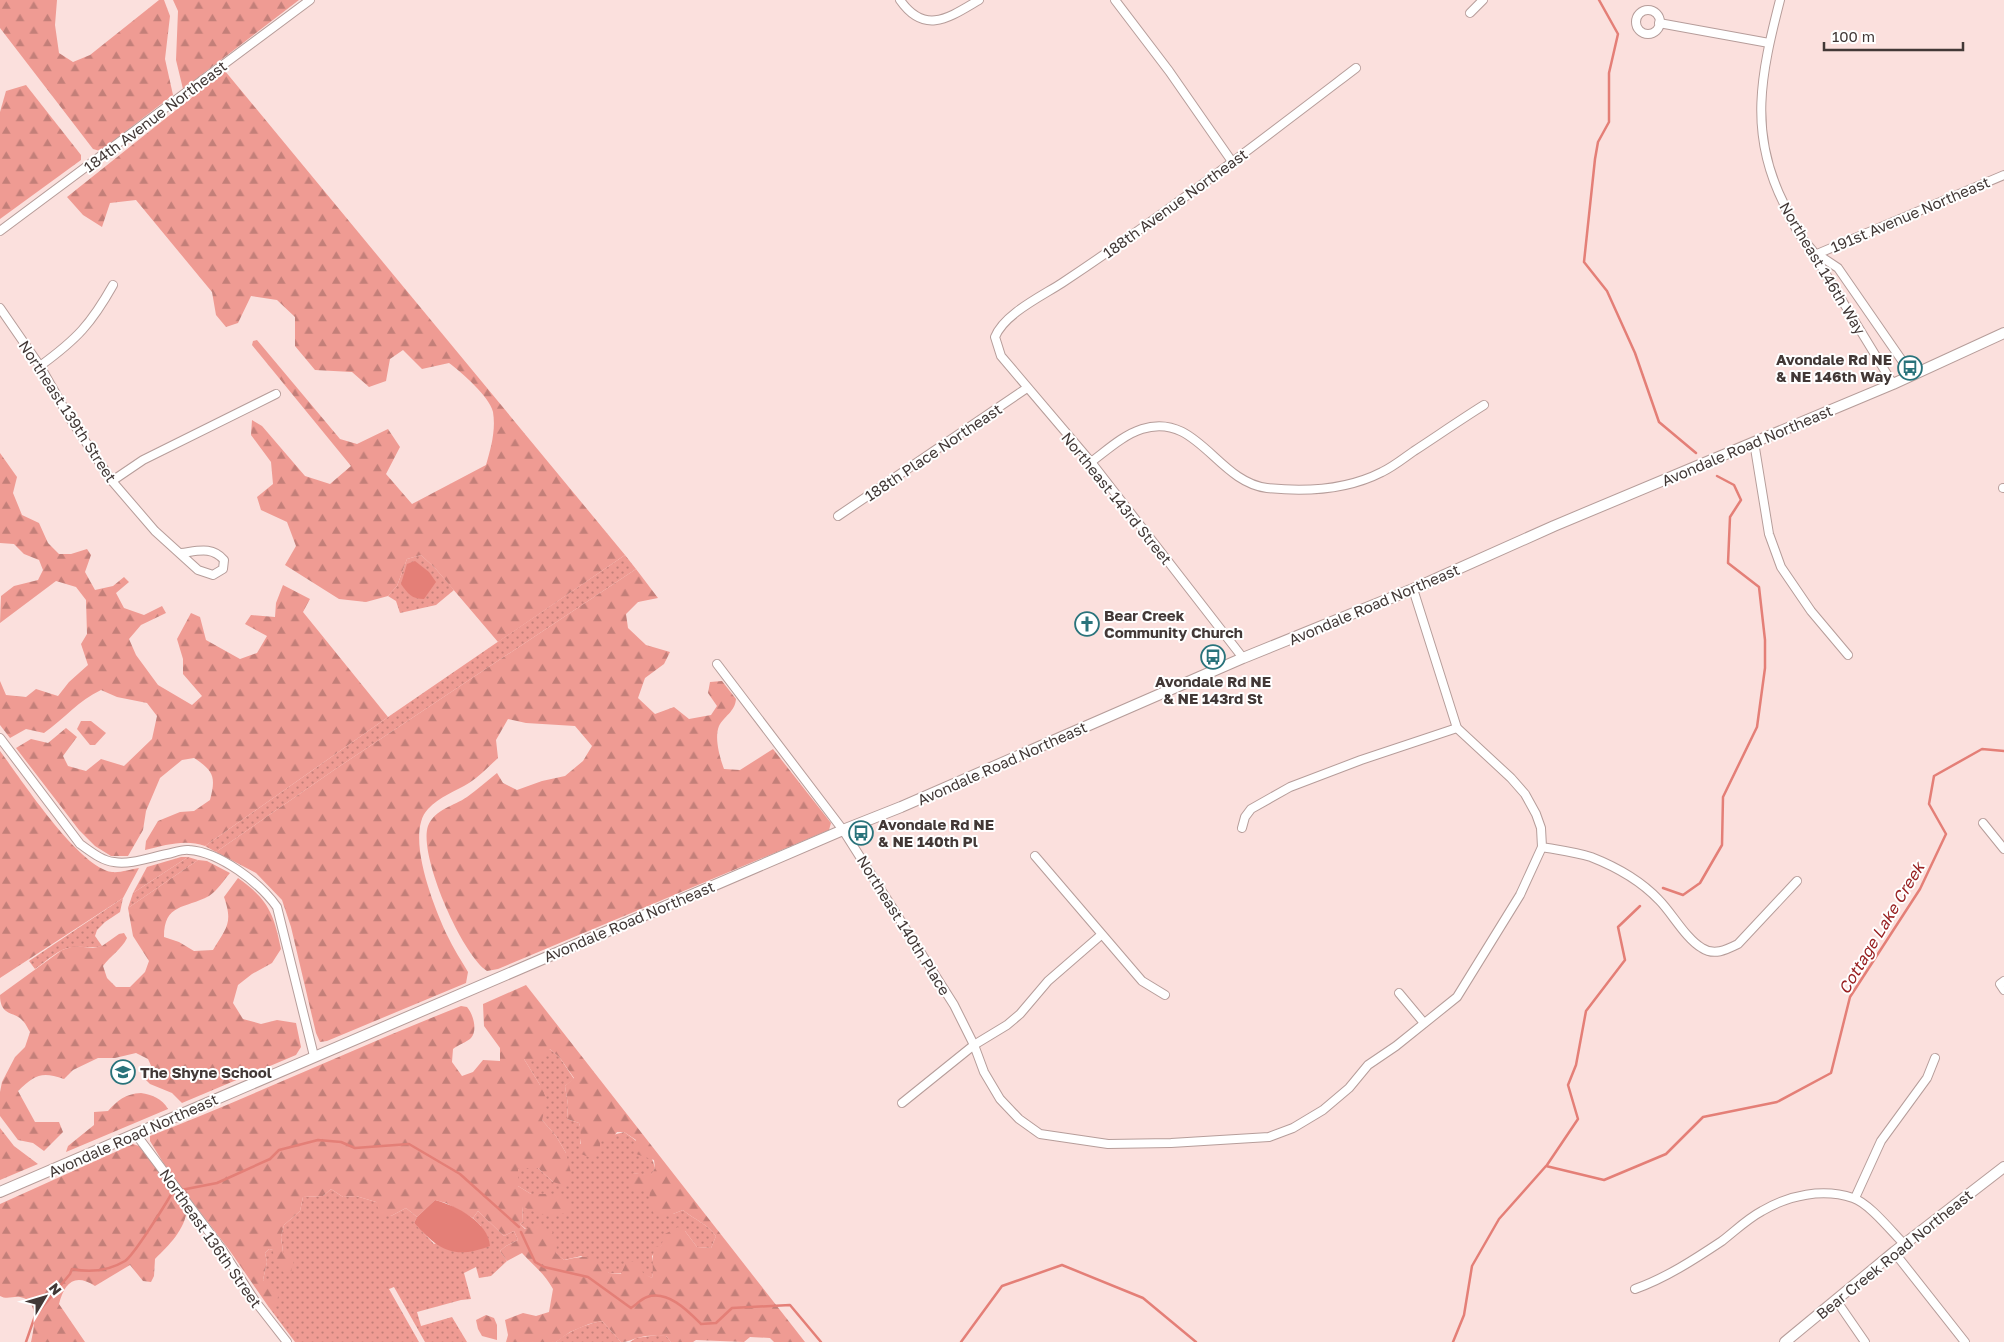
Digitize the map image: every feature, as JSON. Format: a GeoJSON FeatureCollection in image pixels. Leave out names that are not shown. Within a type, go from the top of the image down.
{"type":"FeatureCollection","features":[{"type":"Feature","properties":{"kind":"main road","name":"Avondale Road Northeast"},"geometry":{"type":"LineString","coordinates":[[0,1192],[843,830],[901,808],[1243,658],[1413,589],[1554,526],[1893,384],[2004,333]]}},
{"type":"Feature","properties":{"kind":"main road","name":"Bear Creek Road Northeast"},"geometry":{"type":"LineString","coordinates":[[1785,1342],[1904,1244],[2004,1167]]}},
{"type":"Feature","properties":{"kind":"street","name":"184th Avenue Northeast"},"geometry":{"type":"LineString","coordinates":[[0,231],[310,0]]}},
{"type":"Feature","properties":{"kind":"street"},"geometry":{"type":"LineString","coordinates":[[900,0],[907,10],[919,18],[934,21],[948,18],[979,0]]}},
{"type":"Feature","properties":{"kind":"street"},"geometry":{"type":"LineString","coordinates":[[1115,0],[1169,71],[1232,162]]}},
{"type":"Feature","properties":{"kind":"street"},"geometry":{"type":"LineString","coordinates":[[1470,13],[1483,0]]}},
{"type":"Feature","properties":{"kind":"street","name":"Northeast 146th Way"},"geometry":{"type":"LineString","coordinates":[[1780,0],[1761,89],[1761,130],[1771,175],[1802,238],[1817,254],[1821,266],[1893,384]]}},
{"type":"Feature","properties":{"kind":"street"},"geometry":{"type":"LineString","coordinates":[[1659,23],[1770,43]]}},
{"type":"Feature","properties":{"kind":"street","name":"188th Avenue Northeast"},"geometry":{"type":"LineString","coordinates":[[995,337],[1001,325],[1019,311],[1128,239],[1356,68]]}},
{"type":"Feature","properties":{"kind":"street","name":"191st Avenue Northeast"},"geometry":{"type":"LineString","coordinates":[[1817,254],[2004,175]]}},
{"type":"Feature","properties":{"kind":"street"},"geometry":{"type":"LineString","coordinates":[[1817,254],[1838,268],[1912,375]]}},
{"type":"Feature","properties":{"kind":"street"},"geometry":{"type":"LineString","coordinates":[[40,366],[80,334],[96,314],[113,285]]}},
{"type":"Feature","properties":{"kind":"street","name":"Northeast 139th Street"},"geometry":{"type":"LineString","coordinates":[[0,308],[40,366],[69,417],[112,481],[155,531],[198,570],[213,574],[223,569],[224,560],[218,553],[207,549],[181,553]]}},
{"type":"Feature","properties":{"kind":"street","name":"Northeast 143rd Street"},"geometry":{"type":"LineString","coordinates":[[995,337],[1001,356],[1091,462],[1243,658]]}},
{"type":"Feature","properties":{"kind":"street","name":"188th Place Northeast"},"geometry":{"type":"LineString","coordinates":[[838,516],[1027,388]]}},
{"type":"Feature","properties":{"kind":"street"},"geometry":{"type":"LineString","coordinates":[[112,481],[143,460],[276,394]]}},
{"type":"Feature","properties":{"kind":"street"},"geometry":{"type":"LineString","coordinates":[[1091,462],[1141,429],[1156,426],[1174,428],[1194,438],[1230,473],[1244,481],[1265,488],[1324,489],[1354,482],[1382,472],[1484,405]]}},
{"type":"Feature","properties":{"kind":"street"},"geometry":{"type":"LineString","coordinates":[[1754,442],[1769,534],[1780,567],[1812,611],[1848,655]]}},
{"type":"Feature","properties":{"kind":"street"},"geometry":{"type":"LineString","coordinates":[[1413,589],[1457,728],[1511,778],[1525,794],[1541,828],[1542,847],[1590,857],[1629,876],[1657,898],[1693,940],[1702,948],[1715,953],[1738,944],[1797,881]]}},
{"type":"Feature","properties":{"kind":"street","name":"Northeast 140th Place"},"geometry":{"type":"LineString","coordinates":[[717,664],[843,830],[954,1005],[974,1045],[984,1072],[1000,1099],[1019,1119],[1040,1134],[1108,1144],[1270,1137],[1293,1128],[1323,1110],[1349,1088],[1368,1065],[1457,997],[1520,895],[1542,847]]}},
{"type":"Feature","properties":{"kind":"street"},"geometry":{"type":"LineString","coordinates":[[1242,828],[1245,817],[1251,809],[1290,787],[1361,760],[1457,728]]}},
{"type":"Feature","properties":{"kind":"street"},"geometry":{"type":"LineString","coordinates":[[0,738],[80,844],[96,855],[113,862],[134,861],[188,849],[209,855],[228,865],[267,893],[277,907],[314,1056]]}},
{"type":"Feature","properties":{"kind":"street"},"geometry":{"type":"LineString","coordinates":[[1983,823],[2004,849]]}},
{"type":"Feature","properties":{"kind":"street"},"geometry":{"type":"LineString","coordinates":[[1035,856],[1142,981],[1164,995]]}},
{"type":"Feature","properties":{"kind":"street"},"geometry":{"type":"LineString","coordinates":[[902,1103],[974,1045],[1008,1025],[1048,981],[1101,935]]}},
{"type":"Feature","properties":{"kind":"street"},"geometry":{"type":"LineString","coordinates":[[2004,981],[2000,984],[2004,990]]}},
{"type":"Feature","properties":{"kind":"street"},"geometry":{"type":"LineString","coordinates":[[1399,993],[1424,1023]]}},
{"type":"Feature","properties":{"kind":"street"},"geometry":{"type":"LineString","coordinates":[[1855,1198],[1881,1141],[1927,1078],[1935,1058]]}},
{"type":"Feature","properties":{"kind":"street","name":"Northeast 136th Street"},"geometry":{"type":"LineString","coordinates":[[135,1134],[221,1248],[254,1301],[286,1342]]}},
{"type":"Feature","properties":{"kind":"street"},"geometry":{"type":"LineString","coordinates":[[1635,1289],[1657,1281],[1721,1241],[1761,1211],[1793,1197],[1829,1193],[1855,1198],[1879,1217],[1904,1244]]}},
{"type":"Feature","properties":{"kind":"street"},"geometry":{"type":"LineString","coordinates":[[1894,1252],[1965,1342]]}},
{"type":"Feature","properties":{"kind":"street"},"geometry":{"type":"LineString","coordinates":[[1836,1300],[1865,1342]]}},
{"type":"Feature","properties":{"kind":"green space"},"geometry":{"type":"Polygon","coordinates":[[[0,0],[57,0],[55,25],[59,53],[73,62],[90,55],[159,0],[164,0],[170,16],[165,59],[173,95],[100,151],[93,149],[0,28],[0,0]]]}},
{"type":"Feature","properties":{"kind":"green space"},"geometry":{"type":"Polygon","coordinates":[[[173,0],[299,0],[183,89],[176,60],[178,11],[173,0]]]}},
{"type":"Feature","properties":{"kind":"green space"},"geometry":{"type":"Polygon","coordinates":[[[225,71],[625,555],[498,642],[435,568],[421,555],[407,559],[397,586],[388,596],[366,602],[339,599],[285,565],[296,546],[287,522],[261,510],[257,497],[273,484],[271,462],[251,435],[252,420],[262,426],[305,476],[330,484],[351,466],[252,345],[253,341],[257,340],[340,439],[357,444],[388,429],[400,447],[386,474],[412,504],[486,465],[493,432],[493,412],[487,399],[474,385],[449,363],[422,369],[403,350],[390,359],[386,381],[369,387],[352,372],[315,370],[295,346],[295,317],[277,300],[251,296],[238,323],[226,327],[216,315],[212,292],[136,200],[110,203],[102,227],[83,215],[67,197],[225,71]]]}},
{"type":"Feature","properties":{"kind":"green space"},"geometry":{"type":"Polygon","coordinates":[[[26,85],[81,155],[81,160],[0,219],[0,112],[6,91],[26,85]]]}},
{"type":"Feature","properties":{"kind":"green space"},"geometry":{"type":"Polygon","coordinates":[[[0,453],[17,477],[13,493],[22,515],[39,523],[48,543],[59,554],[71,554],[87,549],[91,555],[85,572],[95,590],[113,586],[124,577],[129,582],[116,593],[124,608],[144,615],[162,606],[166,613],[141,625],[129,639],[136,655],[158,685],[192,705],[202,696],[183,674],[183,659],[177,639],[191,613],[200,617],[206,640],[240,659],[257,653],[267,636],[245,624],[251,615],[275,617],[276,603],[283,585],[310,599],[303,612],[388,717],[205,846],[183,843],[145,850],[146,841],[158,821],[180,812],[194,811],[210,800],[213,786],[212,775],[206,767],[194,758],[182,760],[160,778],[146,811],[143,830],[128,856],[111,856],[95,846],[79,830],[16,748],[31,739],[48,743],[66,728],[77,737],[63,756],[68,766],[86,771],[101,759],[124,766],[152,739],[157,716],[147,703],[117,697],[101,690],[79,704],[44,733],[26,729],[10,738],[0,725],[0,681],[6,695],[26,697],[36,689],[58,696],[69,682],[88,665],[81,644],[87,634],[86,600],[76,587],[56,581],[0,623],[1,596],[14,586],[38,580],[43,570],[39,560],[24,554],[14,544],[0,543],[0,453]]]}},
{"type":"Feature","properties":{"kind":"green space"},"geometry":{"type":"Polygon","coordinates":[[[421,555],[454,590],[436,605],[400,613],[396,601],[388,596],[397,586],[407,559],[421,555]]]}},
{"type":"Feature","properties":{"kind":"green space"},"geometry":{"type":"Polygon","coordinates":[[[625,555],[636,569],[334,770],[216,852],[205,846],[388,717],[625,555]]]}},
{"type":"Feature","properties":{"kind":"green space"},"geometry":{"type":"Polygon","coordinates":[[[636,569],[658,598],[638,602],[626,614],[628,628],[646,645],[670,652],[664,664],[645,678],[638,698],[655,714],[674,707],[689,719],[711,715],[717,706],[708,693],[710,682],[722,681],[736,699],[732,711],[719,726],[717,736],[718,748],[724,769],[740,770],[773,749],[831,823],[829,830],[498,969],[487,971],[466,946],[444,903],[429,859],[428,826],[431,820],[440,812],[467,797],[497,773],[503,783],[517,790],[542,781],[565,776],[583,761],[592,746],[575,726],[526,723],[508,719],[496,740],[498,758],[473,780],[432,805],[421,821],[419,836],[420,853],[429,890],[452,945],[468,972],[466,983],[327,1041],[320,1042],[316,1033],[291,927],[282,900],[256,873],[216,852],[334,770],[636,569]]]}},
{"type":"Feature","properties":{"kind":"green space"},"geometry":{"type":"Polygon","coordinates":[[[81,721],[91,721],[106,733],[95,745],[90,745],[77,729],[81,721]]]}},
{"type":"Feature","properties":{"kind":"green space"},"geometry":{"type":"Polygon","coordinates":[[[0,751],[51,820],[83,855],[98,867],[112,872],[139,868],[123,898],[0,978],[0,751]]]}},
{"type":"Feature","properties":{"kind":"green space"},"geometry":{"type":"Polygon","coordinates":[[[181,857],[188,857],[133,893],[147,867],[181,857]]]}},
{"type":"Feature","properties":{"kind":"green space"},"geometry":{"type":"Polygon","coordinates":[[[188,857],[198,860],[128,908],[133,893],[188,857]]]}},
{"type":"Feature","properties":{"kind":"green space"},"geometry":{"type":"Polygon","coordinates":[[[198,860],[207,861],[230,873],[209,896],[172,913],[165,926],[164,937],[179,942],[194,951],[213,950],[227,925],[228,913],[224,897],[238,878],[256,893],[268,908],[276,926],[281,949],[272,963],[252,974],[238,985],[233,1003],[243,1019],[261,1024],[277,1020],[296,1023],[301,1047],[296,1055],[182,1103],[172,1093],[150,1084],[146,1080],[153,1070],[148,1059],[136,1053],[115,1058],[98,1058],[73,1070],[64,1079],[50,1075],[39,1076],[29,1081],[18,1091],[35,1122],[59,1122],[63,1132],[44,1151],[33,1143],[18,1140],[0,1116],[0,1092],[2,1082],[15,1057],[25,1047],[30,1032],[20,1018],[2,1007],[0,995],[62,950],[74,946],[93,948],[102,946],[119,934],[124,933],[127,938],[125,942],[103,966],[107,978],[116,987],[130,987],[145,972],[149,961],[133,936],[128,908],[198,860]]]}},
{"type":"Feature","properties":{"kind":"green space"},"geometry":{"type":"Polygon","coordinates":[[[123,898],[120,912],[97,930],[95,936],[102,946],[68,948],[58,952],[35,969],[29,961],[123,898]]]}},
{"type":"Feature","properties":{"kind":"green space"},"geometry":{"type":"Polygon","coordinates":[[[526,985],[805,1342],[774,1342],[770,1338],[750,1337],[744,1342],[696,1340],[693,1342],[671,1342],[666,1336],[655,1335],[621,1342],[602,1321],[570,1332],[556,1342],[506,1342],[508,1335],[505,1320],[523,1313],[536,1316],[549,1312],[553,1289],[550,1283],[522,1253],[507,1261],[500,1251],[518,1240],[514,1231],[504,1236],[478,1211],[473,1218],[446,1203],[435,1200],[417,1217],[406,1208],[391,1216],[380,1214],[376,1202],[356,1196],[343,1197],[331,1189],[323,1196],[303,1197],[300,1211],[284,1225],[281,1237],[283,1252],[294,1260],[291,1272],[284,1273],[274,1261],[273,1250],[269,1249],[265,1253],[267,1262],[263,1280],[278,1296],[277,1306],[268,1306],[230,1251],[167,1169],[150,1141],[150,1136],[461,1006],[467,1007],[471,1014],[474,1022],[474,1031],[471,1038],[453,1049],[452,1062],[462,1076],[473,1072],[483,1060],[500,1061],[500,1048],[484,1026],[483,1004],[526,985]],[[550,1049],[539,1061],[524,1059],[547,1100],[542,1120],[556,1136],[566,1153],[572,1177],[566,1186],[553,1182],[538,1168],[518,1168],[518,1186],[531,1194],[555,1194],[571,1202],[570,1210],[552,1216],[534,1212],[522,1206],[523,1222],[520,1224],[525,1229],[536,1225],[552,1231],[557,1243],[556,1253],[564,1260],[579,1257],[594,1259],[609,1273],[621,1274],[626,1263],[639,1260],[643,1273],[652,1278],[655,1247],[661,1246],[665,1234],[678,1227],[685,1231],[697,1247],[711,1248],[716,1236],[704,1225],[683,1210],[673,1214],[655,1216],[649,1203],[650,1191],[633,1190],[628,1181],[633,1173],[651,1175],[655,1168],[654,1160],[636,1154],[636,1140],[624,1132],[617,1132],[611,1140],[600,1140],[600,1150],[591,1158],[581,1154],[579,1123],[567,1119],[568,1105],[565,1086],[574,1078],[560,1058],[550,1049]]]}},
{"type":"Feature","properties":{"kind":"green space"},"geometry":{"type":"Polygon","coordinates":[[[550,1049],[560,1058],[574,1079],[565,1086],[568,1105],[567,1119],[579,1123],[582,1133],[580,1144],[624,1132],[634,1139],[651,1157],[655,1168],[651,1176],[633,1173],[673,1214],[683,1210],[712,1231],[716,1236],[711,1248],[697,1247],[685,1231],[661,1246],[652,1256],[654,1267],[652,1278],[643,1274],[609,1273],[581,1256],[564,1260],[520,1224],[523,1222],[522,1206],[555,1194],[531,1194],[518,1186],[518,1168],[538,1168],[553,1182],[566,1153],[556,1136],[542,1120],[540,1085],[524,1059],[550,1049]]]}},
{"type":"Feature","properties":{"kind":"green space"},"geometry":{"type":"Polygon","coordinates":[[[141,1093],[163,1102],[168,1109],[66,1152],[68,1146],[94,1125],[94,1112],[108,1111],[122,1098],[141,1093]]]}},
{"type":"Feature","properties":{"kind":"green space"},"geometry":{"type":"Polygon","coordinates":[[[0,1128],[14,1146],[38,1164],[0,1180],[0,1128]]]}},
{"type":"Feature","properties":{"kind":"green space"},"geometry":{"type":"Polygon","coordinates":[[[133,1144],[139,1146],[187,1209],[186,1217],[180,1230],[176,1237],[155,1259],[154,1276],[151,1282],[143,1281],[130,1265],[95,1286],[88,1282],[76,1280],[67,1286],[59,1304],[85,1342],[31,1342],[34,1315],[31,1303],[20,1297],[5,1298],[0,1296],[0,1204],[133,1144]]]}},
{"type":"Feature","properties":{"kind":"green space"},"geometry":{"type":"Polygon","coordinates":[[[331,1189],[343,1197],[356,1196],[376,1202],[391,1216],[406,1208],[417,1217],[414,1223],[434,1244],[481,1226],[473,1218],[478,1211],[504,1236],[514,1231],[518,1240],[500,1251],[507,1261],[491,1276],[479,1278],[476,1267],[464,1273],[471,1299],[417,1312],[421,1326],[452,1317],[467,1342],[425,1342],[394,1287],[389,1289],[419,1342],[295,1342],[268,1306],[277,1306],[263,1280],[267,1262],[265,1253],[269,1249],[283,1252],[281,1237],[284,1225],[300,1211],[303,1197],[323,1196],[331,1189]]]}},
{"type":"Feature","properties":{"kind":"green space"},"geometry":{"type":"Polygon","coordinates":[[[486,1315],[494,1318],[497,1325],[497,1340],[482,1336],[478,1329],[476,1320],[486,1315]]]}},
{"type":"Feature","properties":{"kind":"green space"},"geometry":{"type":"Polygon","coordinates":[[[602,1321],[621,1342],[556,1342],[578,1328],[602,1321]]]}},
{"type":"Feature","properties":{"kind":"green space"},"geometry":{"type":"Polygon","coordinates":[[[658,1335],[666,1336],[671,1342],[630,1342],[636,1338],[658,1335]]]}},
{"type":"Feature","properties":{"kind":"shaded area"},"geometry":{"type":"Polygon","coordinates":[[[415,561],[429,572],[436,582],[424,599],[411,595],[401,584],[407,564],[415,561]]]}},
{"type":"Feature","properties":{"kind":"shaded area"},"geometry":{"type":"Polygon","coordinates":[[[435,1200],[453,1206],[478,1222],[488,1237],[490,1246],[466,1252],[456,1252],[447,1250],[431,1240],[414,1223],[417,1217],[435,1200]]]}},
{"type":"Feature","properties":{"kind":"waterway"},"geometry":{"type":"LineString","coordinates":[[1599,0],[1618,34],[1609,73],[1609,122],[1598,142],[1595,159],[1584,262],[1607,291],[1635,353],[1659,422],[1696,453]]}},
{"type":"Feature","properties":{"kind":"waterway"},"geometry":{"type":"LineString","coordinates":[[1663,888],[1683,895],[1700,883],[1722,845],[1723,797],[1757,727],[1765,668],[1765,640],[1759,587],[1728,563],[1730,517],[1741,500],[1734,485],[1717,476]]}},
{"type":"Feature","properties":{"kind":"waterway","name":"Cottage Lake Creek"},"geometry":{"type":"LineString","coordinates":[[1453,1342],[1464,1315],[1472,1266],[1499,1219],[1546,1166],[1604,1180],[1666,1154],[1703,1117],[1777,1102],[1831,1073],[1850,997],[1920,889],[1946,834],[1929,804],[1934,776],[1982,749],[2004,751]]}},
{"type":"Feature","properties":{"kind":"waterway"},"geometry":{"type":"LineString","coordinates":[[1547,1165],[1578,1119],[1568,1085],[1576,1065],[1586,1011],[1625,960],[1618,927],[1640,906]]}},
{"type":"Feature","properties":{"kind":"waterway","name":"Cottage Lake Creek"},"geometry":{"type":"LineString","coordinates":[[181,1190],[217,1183],[270,1159],[279,1150],[318,1140],[341,1142],[355,1148],[409,1144],[460,1174],[519,1227]]}},
{"type":"Feature","properties":{"kind":"waterway","name":"Cottage Lake Creek"},"geometry":{"type":"LineString","coordinates":[[26,1342],[35,1316],[70,1274],[72,1269],[99,1270],[125,1261],[142,1240],[172,1193],[176,1192]]}},
{"type":"Feature","properties":{"kind":"waterway","name":"Cottage Lake Creek"},"geometry":{"type":"LineString","coordinates":[[521,1232],[535,1262],[544,1267],[588,1277],[631,1308],[647,1297],[662,1296],[677,1303],[701,1324],[716,1323],[732,1308],[790,1305],[821,1342]]}},
{"type":"Feature","properties":{"kind":"waterway","name":"Cottage Lake Creek"},"geometry":{"type":"LineString","coordinates":[[961,1342],[1002,1286],[1062,1265],[1143,1298],[1196,1342]]}},
{"type":"Feature","properties":{"kind":"place","name":"Avondale Rd NE & NE 146th Way"},"geometry":{"type":"Point","coordinates":[1910,368]}},
{"type":"Feature","properties":{"kind":"place","name":"Bear Creek Community Church"},"geometry":{"type":"Point","coordinates":[1087,624]}},
{"type":"Feature","properties":{"kind":"place","name":"Avondale Rd NE & NE 143rd St"},"geometry":{"type":"Point","coordinates":[1213,657]}},
{"type":"Feature","properties":{"kind":"place","name":"Avondale Rd NE & NE 140th Pl"},"geometry":{"type":"Point","coordinates":[861,833]}},
{"type":"Feature","properties":{"kind":"place","name":"The Shyne School"},"geometry":{"type":"Point","coordinates":[123,1072]}}]}
